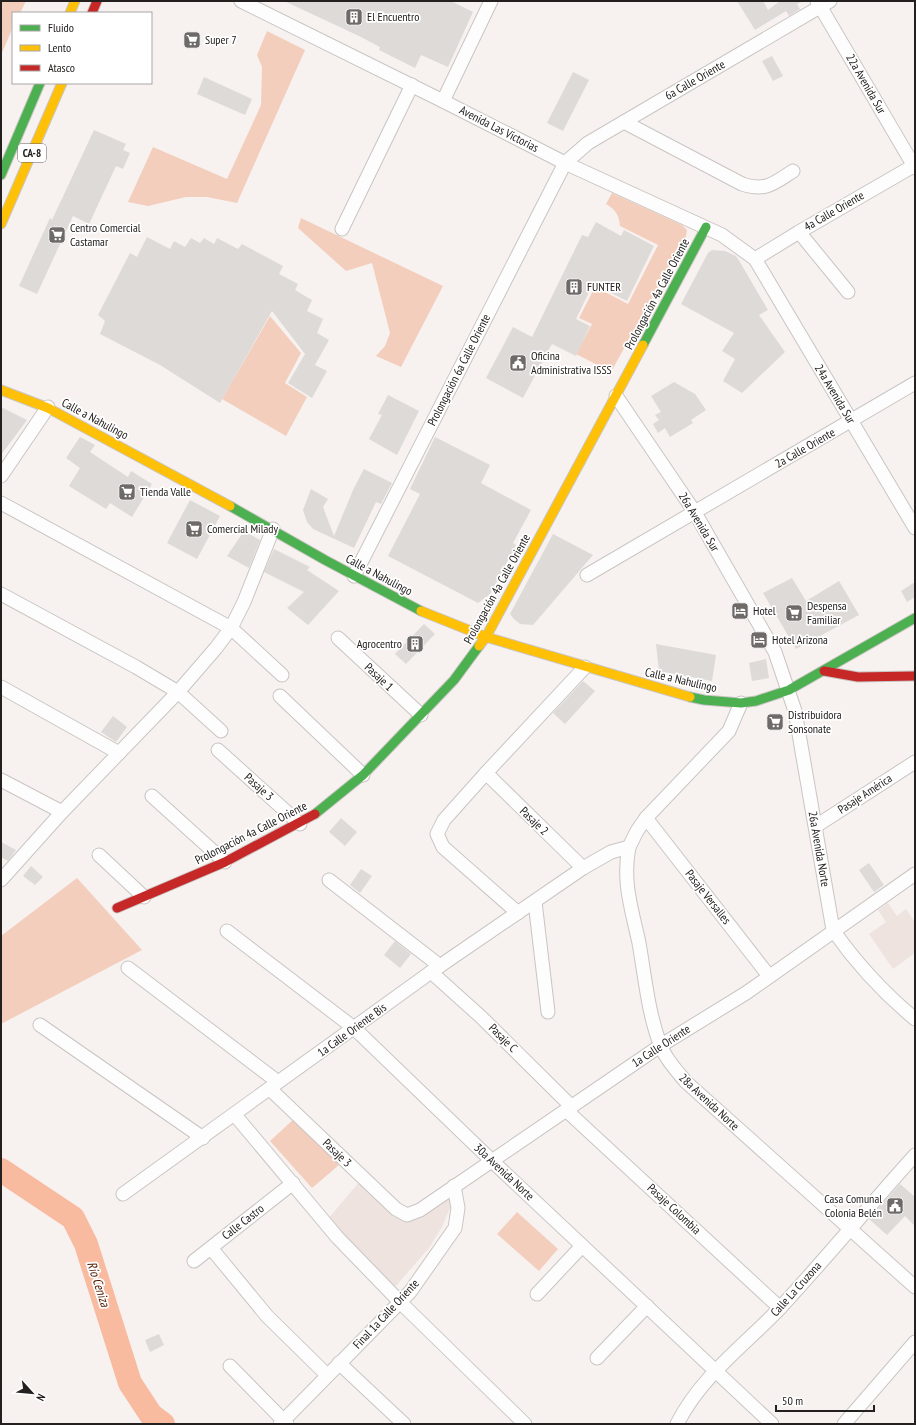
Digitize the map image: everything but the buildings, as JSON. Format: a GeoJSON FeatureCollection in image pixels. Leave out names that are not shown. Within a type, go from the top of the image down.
{"type":"FeatureCollection","features":[{"type":"Feature","properties":{"kind":"main road"},"geometry":{"type":"LineString","coordinates":[[70,12],[75,1]]}},
{"type":"Feature","properties":{"kind":"main road"},"geometry":{"type":"LineString","coordinates":[[92,12],[97,1]]}},
{"type":"Feature","properties":{"kind":"main road","name":"CA-8"},"geometry":{"type":"LineString","coordinates":[[1,174],[40,84]]}},
{"type":"Feature","properties":{"kind":"main road","name":"CA-8"},"geometry":{"type":"LineString","coordinates":[[1,224],[62,84]]}},
{"type":"Feature","properties":{"kind":"main road","name":"Prolongación 4a Calle Oriente"},"geometry":{"type":"LineString","coordinates":[[117,908],[225,862],[300,824],[340,797],[454,680],[486,637],[706,227]]}},
{"type":"Feature","properties":{"kind":"main road","name":"Calle a Nahulingo"},"geometry":{"type":"LineString","coordinates":[[1,390],[48,407],[273,529],[354,576],[421,611],[486,637],[666,691],[704,700],[740,704],[756,701],[789,690],[915,618]]}},
{"type":"Feature","properties":{"kind":"main road"},"geometry":{"type":"LineString","coordinates":[[824,671],[837,676],[855,677],[915,676]]}},
{"type":"Feature","properties":{"kind":"street","name":"Avenida Las Victorias"},"geometry":{"type":"LineString","coordinates":[[241,1],[412,85],[564,163],[706,227],[739,246],[755,259]]}},
{"type":"Feature","properties":{"kind":"street"},"geometry":{"type":"LineString","coordinates":[[443,101],[491,1]]}},
{"type":"Feature","properties":{"kind":"street","name":"6a Calle Oriente"},"geometry":{"type":"LineString","coordinates":[[564,163],[588,143],[822,3]]}},
{"type":"Feature","properties":{"kind":"street","name":"22a Avenida Sur"},"geometry":{"type":"LineString","coordinates":[[822,3],[915,166]]}},
{"type":"Feature","properties":{"kind":"street"},"geometry":{"type":"LineString","coordinates":[[342,228],[412,85]]}},
{"type":"Feature","properties":{"kind":"street"},"geometry":{"type":"LineString","coordinates":[[624,122],[742,184],[756,189],[771,184],[794,170]]}},
{"type":"Feature","properties":{"kind":"street","name":"Prolongación 6a Calle Oriente"},"geometry":{"type":"LineString","coordinates":[[354,576],[564,163]]}},
{"type":"Feature","properties":{"kind":"street","name":"4a Calle Oriente"},"geometry":{"type":"LineString","coordinates":[[755,259],[799,232],[915,166]]}},
{"type":"Feature","properties":{"kind":"street"},"geometry":{"type":"LineString","coordinates":[[799,232],[848,292]]}},
{"type":"Feature","properties":{"kind":"street","name":"24a Avenida Sur"},"geometry":{"type":"LineString","coordinates":[[755,259],[915,528]]}},
{"type":"Feature","properties":{"kind":"street","name":"2a Calle Oriente"},"geometry":{"type":"LineString","coordinates":[[587,575],[694,511],[851,422],[915,383]]}},
{"type":"Feature","properties":{"kind":"street","name":"26a Avenida Sur"},"geometry":{"type":"LineString","coordinates":[[616,396],[694,511],[775,652]]}},
{"type":"Feature","properties":{"kind":"street"},"geometry":{"type":"LineString","coordinates":[[1,476],[48,407]]}},
{"type":"Feature","properties":{"kind":"street"},"geometry":{"type":"LineString","coordinates":[[1,503],[231,628],[282,675]]}},
{"type":"Feature","properties":{"kind":"street"},"geometry":{"type":"LineString","coordinates":[[1,880],[62,812],[178,692],[231,628],[244,602],[273,529]]}},
{"type":"Feature","properties":{"kind":"street"},"geometry":{"type":"LineString","coordinates":[[1,594],[136,667],[178,692],[221,731]]}},
{"type":"Feature","properties":{"kind":"street","name":"Pasaje 1"},"geometry":{"type":"LineString","coordinates":[[338,638],[421,715]]}},
{"type":"Feature","properties":{"kind":"street","name":"26a Avenida Norte"},"geometry":{"type":"LineString","coordinates":[[775,652],[789,690],[796,718],[833,930],[846,950],[900,1007],[915,1019]]}},
{"type":"Feature","properties":{"kind":"street"},"geometry":{"type":"LineString","coordinates":[[518,913],[443,847],[437,834],[444,820],[585,667]]}},
{"type":"Feature","properties":{"kind":"street"},"geometry":{"type":"LineString","coordinates":[[1,687],[119,753]]}},
{"type":"Feature","properties":{"kind":"street"},"geometry":{"type":"LineString","coordinates":[[280,696],[363,775]]}},
{"type":"Feature","properties":{"kind":"street","name":"28a Avenida Norte"},"geometry":{"type":"LineString","coordinates":[[740,704],[728,731],[646,818],[637,831],[630,848],[626,865],[626,883],[652,1018],[660,1046],[671,1064],[686,1082],[915,1287]]}},
{"type":"Feature","properties":{"kind":"street","name":"Pasaje 3"},"geometry":{"type":"LineString","coordinates":[[218,750],[300,824]]}},
{"type":"Feature","properties":{"kind":"street","name":"Pasaje América"},"geometry":{"type":"LineString","coordinates":[[816,826],[915,762]]}},
{"type":"Feature","properties":{"kind":"street","name":"Pasaje 2"},"geometry":{"type":"LineString","coordinates":[[486,773],[583,868]]}},
{"type":"Feature","properties":{"kind":"street"},"geometry":{"type":"LineString","coordinates":[[1,780],[62,812]]}},
{"type":"Feature","properties":{"kind":"street"},"geometry":{"type":"LineString","coordinates":[[152,796],[225,862]]}},
{"type":"Feature","properties":{"kind":"street","name":"Pasaje Versalles"},"geometry":{"type":"LineString","coordinates":[[646,818],[769,976]]}},
{"type":"Feature","properties":{"kind":"street","name":"1a Calle Oriente Bis"},"geometry":{"type":"LineString","coordinates":[[123,1194],[235,1115],[436,969],[583,868],[611,852],[630,848]]}},
{"type":"Feature","properties":{"kind":"street"},"geometry":{"type":"LineString","coordinates":[[99,855],[144,897]]}},
{"type":"Feature","properties":{"kind":"street","name":"1a Calle Oriente"},"geometry":{"type":"LineString","coordinates":[[407,1215],[420,1210],[491,1160],[570,1109],[660,1046],[769,976],[915,874]]}},
{"type":"Feature","properties":{"kind":"street","name":"Pasaje C"},"geometry":{"type":"LineString","coordinates":[[329,880],[436,969],[570,1109]]}},
{"type":"Feature","properties":{"kind":"street"},"geometry":{"type":"LineString","coordinates":[[535,902],[548,1012]]}},
{"type":"Feature","properties":{"kind":"street","name":"30a Avenida Norte"},"geometry":{"type":"LineString","coordinates":[[228,931],[354,1028],[491,1160],[772,1424]]}},
{"type":"Feature","properties":{"kind":"street","name":"Pasaje 3"},"geometry":{"type":"LineString","coordinates":[[128,968],[274,1086],[396,1209],[407,1215]]}},
{"type":"Feature","properties":{"kind":"street"},"geometry":{"type":"LineString","coordinates":[[40,1025],[168,1112],[203,1138]]}},
{"type":"Feature","properties":{"kind":"street","name":"Pasaje Colombia"},"geometry":{"type":"LineString","coordinates":[[570,1109],[780,1308]]}},
{"type":"Feature","properties":{"kind":"street"},"geometry":{"type":"LineString","coordinates":[[235,1115],[337,1237],[400,1302],[525,1424]]}},
{"type":"Feature","properties":{"kind":"street","name":"Calle La Cruzona"},"geometry":{"type":"LineString","coordinates":[[677,1424],[692,1400],[715,1370],[780,1308],[915,1155]]}},
{"type":"Feature","properties":{"kind":"street","name":"Calle Castro"},"geometry":{"type":"LineString","coordinates":[[194,1261],[293,1184]]}},
{"type":"Feature","properties":{"kind":"street","name":"Final 1a Calle Oriente"},"geometry":{"type":"LineString","coordinates":[[284,1423],[327,1375],[410,1292],[455,1228],[458,1208],[454,1186]]}},
{"type":"Feature","properties":{"kind":"street"},"geometry":{"type":"LineString","coordinates":[[537,1294],[582,1246]]}},
{"type":"Feature","properties":{"kind":"street"},"geometry":{"type":"LineString","coordinates":[[211,1248],[267,1316],[327,1375]]}},
{"type":"Feature","properties":{"kind":"street"},"geometry":{"type":"LineString","coordinates":[[597,1358],[647,1306]]}},
{"type":"Feature","properties":{"kind":"street"},"geometry":{"type":"LineString","coordinates":[[844,1424],[915,1342]]}},
{"type":"Feature","properties":{"kind":"street"},"geometry":{"type":"LineString","coordinates":[[339,1363],[404,1424]]}},
{"type":"Feature","properties":{"kind":"street"},"geometry":{"type":"LineString","coordinates":[[230,1366],[284,1423]]}},
{"type":"Feature","properties":{"kind":"shaded area"},"geometry":{"type":"Polygon","coordinates":[[[1,1],[26,1],[20,12],[12,12],[12,29],[1,55],[1,1]]]}},
{"type":"Feature","properties":{"kind":"shaded area"},"geometry":{"type":"Polygon","coordinates":[[[267,31],[305,50],[237,203],[207,197],[186,197],[148,206],[128,202],[153,147],[227,179],[261,105],[262,67],[257,55],[267,31]]]}},
{"type":"Feature","properties":{"kind":"shaded area"},"geometry":{"type":"Polygon","coordinates":[[[612,193],[682,225],[687,230],[686,236],[611,372],[576,354],[592,324],[579,318],[599,279],[607,283],[603,291],[628,304],[658,245],[620,226],[616,213],[606,204],[612,193]]]}},
{"type":"Feature","properties":{"kind":"shaded area"},"geometry":{"type":"Polygon","coordinates":[[[301,218],[443,286],[401,367],[376,356],[385,346],[390,333],[372,263],[346,271],[298,228],[301,218]]]}},
{"type":"Feature","properties":{"kind":"shaded area"},"geometry":{"type":"Polygon","coordinates":[[[270,316],[301,353],[285,383],[307,397],[286,436],[222,399],[270,316]]]}},
{"type":"Feature","properties":{"kind":"shaded area"},"geometry":{"type":"Polygon","coordinates":[[[77,878],[142,950],[1,1024],[1,936],[77,878]]]}},
{"type":"Feature","properties":{"kind":"shaded area"},"geometry":{"type":"Polygon","coordinates":[[[888,903],[897,916],[906,909],[915,922],[915,953],[893,969],[869,934],[886,922],[878,910],[888,903]]]}},
{"type":"Feature","properties":{"kind":"shaded area"},"geometry":{"type":"Polygon","coordinates":[[[296,1117],[339,1165],[312,1188],[270,1141],[296,1117]]]}},
{"type":"Feature","properties":{"kind":"shaded area"},"geometry":{"type":"Polygon","coordinates":[[[361,1180],[397,1216],[451,1193],[452,1203],[442,1227],[429,1248],[395,1287],[328,1219],[361,1180]]]}},
{"type":"Feature","properties":{"kind":"shaded area"},"geometry":{"type":"Polygon","coordinates":[[[517,1212],[558,1249],[539,1271],[497,1234],[517,1212]]]}},
{"type":"Feature","properties":{"kind":"waterway","name":"Río Ceniza"},"geometry":{"type":"LineString","coordinates":[[1,1170],[73,1218],[86,1244],[130,1383],[151,1415],[163,1424]]}},
{"type":"Feature","properties":{"kind":"traffic: fast"},"geometry":{"type":"LineString","coordinates":[[1,175],[40,84]]}},
{"type":"Feature","properties":{"kind":"traffic: fast"},"geometry":{"type":"LineString","coordinates":[[643,345],[706,227]]}},
{"type":"Feature","properties":{"kind":"traffic: fast"},"geometry":{"type":"LineString","coordinates":[[230,506],[325,560],[421,611]]}},
{"type":"Feature","properties":{"kind":"traffic: fast"},"geometry":{"type":"LineString","coordinates":[[690,697],[704,700],[741,703],[756,701],[789,690],[915,618]]}},
{"type":"Feature","properties":{"kind":"traffic: fast"},"geometry":{"type":"LineString","coordinates":[[315,814],[363,775],[454,680],[479,646]]}},
{"type":"Feature","properties":{"kind":"traffic: slow"},"geometry":{"type":"LineString","coordinates":[[70,12],[75,1]]}},
{"type":"Feature","properties":{"kind":"traffic: slow"},"geometry":{"type":"LineString","coordinates":[[1,224],[62,84]]}},
{"type":"Feature","properties":{"kind":"traffic: slow"},"geometry":{"type":"LineString","coordinates":[[479,646],[486,637],[643,345]]}},
{"type":"Feature","properties":{"kind":"traffic: slow"},"geometry":{"type":"LineString","coordinates":[[1,390],[48,408],[230,506]]}},
{"type":"Feature","properties":{"kind":"traffic: slow"},"geometry":{"type":"LineString","coordinates":[[421,611],[486,637],[690,697]]}},
{"type":"Feature","properties":{"kind":"traffic: jam"},"geometry":{"type":"LineString","coordinates":[[92,12],[97,1]]}},
{"type":"Feature","properties":{"kind":"traffic: jam"},"geometry":{"type":"LineString","coordinates":[[824,671],[858,677],[915,676]]}},
{"type":"Feature","properties":{"kind":"traffic: jam"},"geometry":{"type":"LineString","coordinates":[[117,908],[225,862],[315,814]]}},
{"type":"Feature","properties":{"kind":"place","name":"El Encuentro"},"geometry":{"type":"Point","coordinates":[354,17]}},
{"type":"Feature","properties":{"kind":"place","name":"Super 7"},"geometry":{"type":"Point","coordinates":[192,40]}},
{"type":"Feature","properties":{"kind":"place","name":"Centro Comercial Castamar"},"geometry":{"type":"Point","coordinates":[57,235]}},
{"type":"Feature","properties":{"kind":"place","name":"FUNTER"},"geometry":{"type":"Point","coordinates":[574,287]}},
{"type":"Feature","properties":{"kind":"place","name":"Oficina Administrativa ISSS"},"geometry":{"type":"Point","coordinates":[518,363]}},
{"type":"Feature","properties":{"kind":"place","name":"Tienda Valle"},"geometry":{"type":"Point","coordinates":[127,492]}},
{"type":"Feature","properties":{"kind":"place","name":"Comercial Milady"},"geometry":{"type":"Point","coordinates":[194,529]}},
{"type":"Feature","properties":{"kind":"place","name":"Hotel"},"geometry":{"type":"Point","coordinates":[740,611]}},
{"type":"Feature","properties":{"kind":"place","name":"Despensa Familiar"},"geometry":{"type":"Point","coordinates":[794,613]}},
{"type":"Feature","properties":{"kind":"place","name":"Hotel Arizona"},"geometry":{"type":"Point","coordinates":[759,640]}},
{"type":"Feature","properties":{"kind":"place","name":"Agrocentro"},"geometry":{"type":"Point","coordinates":[415,644]}},
{"type":"Feature","properties":{"kind":"place","name":"Distribuidora Sonsonate"},"geometry":{"type":"Point","coordinates":[775,722]}},
{"type":"Feature","properties":{"kind":"place","name":"Casa Comunal Colonia Belén"},"geometry":{"type":"Point","coordinates":[895,1206]}}]}
